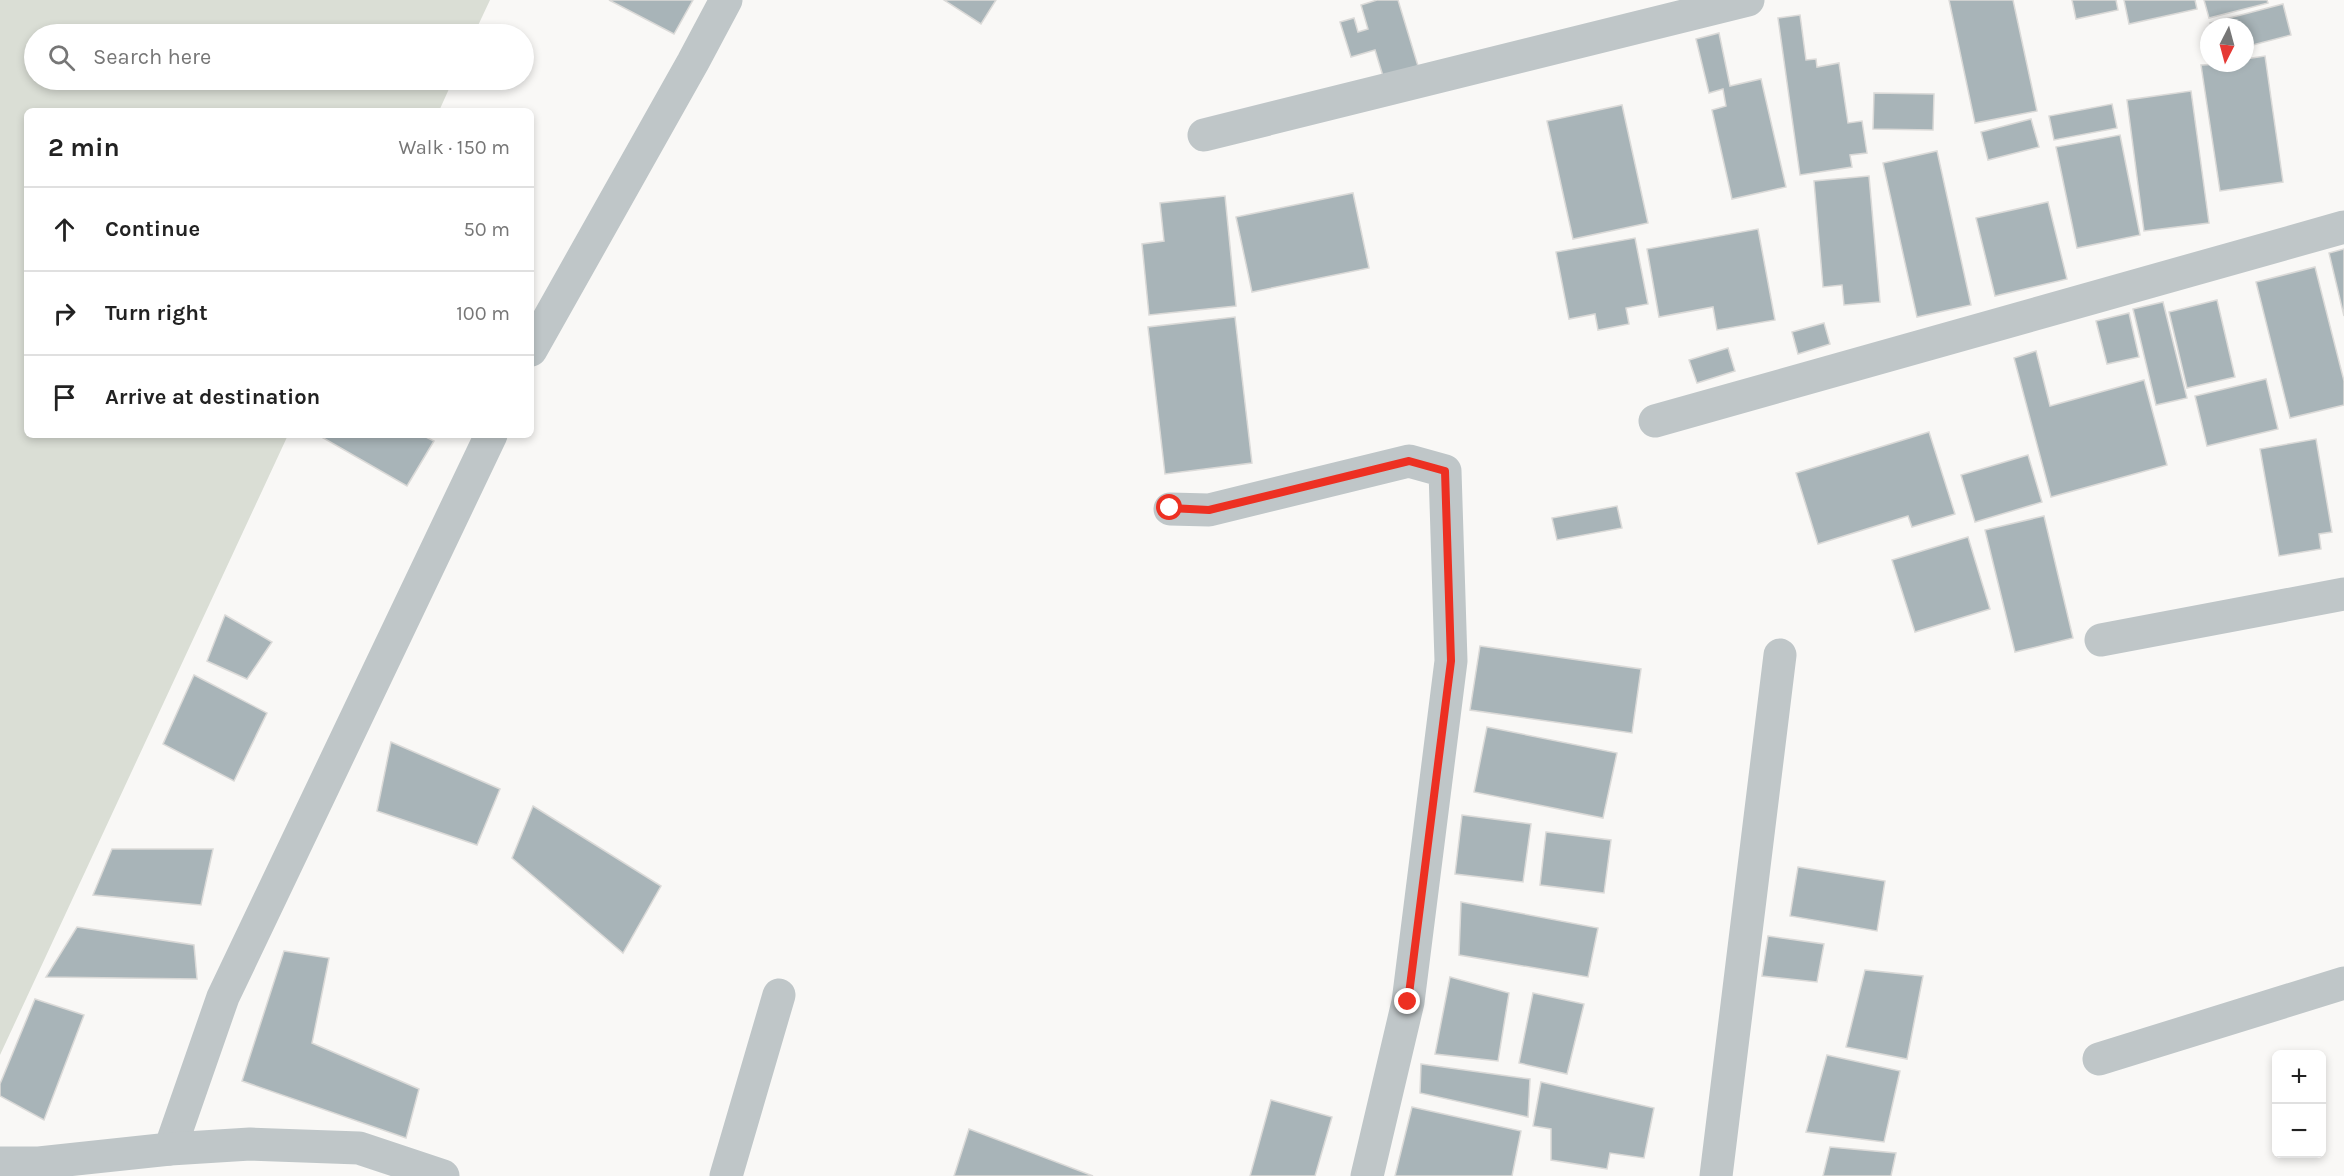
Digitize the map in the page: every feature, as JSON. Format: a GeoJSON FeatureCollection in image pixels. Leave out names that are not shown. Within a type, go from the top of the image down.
{"type":"FeatureCollection","features":[{"type":"Feature","properties":{"kind":"street"},"geometry":{"type":"LineString","coordinates":[[534,345],[726,0]]}},
{"type":"Feature","properties":{"kind":"street"},"geometry":{"type":"LineString","coordinates":[[1204,135],[1748,0]]}},
{"type":"Feature","properties":{"kind":"street"},"geometry":{"type":"LineString","coordinates":[[1655,421],[2344,227]]}},
{"type":"Feature","properties":{"kind":"street"},"geometry":{"type":"LineString","coordinates":[[170,1149],[223,997],[489,438]]}},
{"type":"Feature","properties":{"kind":"street"},"geometry":{"type":"LineString","coordinates":[[1170,508],[1209,510],[1409,461],[1445,471],[1451,661],[1408,1002],[1367,1176]]}},
{"type":"Feature","properties":{"kind":"street"},"geometry":{"type":"LineString","coordinates":[[2102,640],[2344,594]]}},
{"type":"Feature","properties":{"kind":"street"},"geometry":{"type":"LineString","coordinates":[[1716,1176],[1780,655]]}},
{"type":"Feature","properties":{"kind":"street"},"geometry":{"type":"LineString","coordinates":[[2099,1059],[2344,983]]}},
{"type":"Feature","properties":{"kind":"street"},"geometry":{"type":"LineString","coordinates":[[726,1176],[779,995]]}},
{"type":"Feature","properties":{"kind":"street"},"geometry":{"type":"LineString","coordinates":[[0,1162],[39,1163],[170,1149],[250,1144],[359,1148],[443,1176]]}},
{"type":"Feature","properties":{"kind":"shaded area"},"geometry":{"type":"Polygon","coordinates":[[[0,0],[490,0],[479,24],[24,24],[24,90],[448,90],[440,108],[24,108],[24,438],[287,438],[0,1055],[0,0]]]}},
{"type":"Feature","properties":{"kind":"building"},"geometry":{"type":"Polygon","coordinates":[[[609,0],[693,0],[674,34],[609,0]]]}},
{"type":"Feature","properties":{"kind":"building"},"geometry":{"type":"Polygon","coordinates":[[[944,0],[996,0],[981,24],[944,0]]]}},
{"type":"Feature","properties":{"kind":"building"},"geometry":{"type":"Polygon","coordinates":[[[1377,0],[1398,0],[1418,66],[1383,76],[1375,50],[1351,57],[1340,22],[1354,18],[1358,32],[1368,29],[1361,5],[1377,0]]]}},
{"type":"Feature","properties":{"kind":"building"},"geometry":{"type":"Polygon","coordinates":[[[1949,0],[2013,0],[2037,111],[1975,123],[1949,0]]]}},
{"type":"Feature","properties":{"kind":"building"},"geometry":{"type":"Polygon","coordinates":[[[2072,0],[2116,0],[2118,10],[2076,19],[2072,0]]]}},
{"type":"Feature","properties":{"kind":"building"},"geometry":{"type":"Polygon","coordinates":[[[2124,0],[2195,0],[2197,9],[2129,24],[2124,0]]]}},
{"type":"Feature","properties":{"kind":"building"},"geometry":{"type":"Polygon","coordinates":[[[2204,0],[2267,0],[2268,3],[2209,18],[2204,0]]]}},
{"type":"Feature","properties":{"kind":"building"},"geometry":{"type":"Polygon","coordinates":[[[2283,4],[2291,35],[2254,45],[2254,18],[2229,18],[2283,4]]]}},
{"type":"Feature","properties":{"kind":"building"},"geometry":{"type":"Polygon","coordinates":[[[1800,15],[1806,60],[1816,59],[1817,67],[1839,63],[1848,123],[1862,121],[1867,153],[1850,155],[1852,167],[1800,175],[1778,18],[1800,15]]]}},
{"type":"Feature","properties":{"kind":"building"},"geometry":{"type":"Polygon","coordinates":[[[1719,33],[1730,86],[1761,79],[1786,187],[1732,199],[1712,110],[1726,106],[1723,89],[1709,93],[1696,39],[1719,33]]]}},
{"type":"Feature","properties":{"kind":"building"},"geometry":{"type":"Polygon","coordinates":[[[2265,56],[2283,182],[2220,191],[2202,72],[2254,72],[2254,58],[2265,56]]]}},
{"type":"Feature","properties":{"kind":"building"},"geometry":{"type":"Polygon","coordinates":[[[2191,91],[2209,223],[2144,231],[2127,100],[2191,91]]]}},
{"type":"Feature","properties":{"kind":"building"},"geometry":{"type":"Polygon","coordinates":[[[1874,93],[1934,94],[1933,130],[1873,129],[1874,93]]]}},
{"type":"Feature","properties":{"kind":"building"},"geometry":{"type":"Polygon","coordinates":[[[2112,104],[2117,128],[2054,140],[2049,116],[2112,104]]]}},
{"type":"Feature","properties":{"kind":"building"},"geometry":{"type":"Polygon","coordinates":[[[1622,105],[1648,223],[1573,239],[1547,121],[1622,105]]]}},
{"type":"Feature","properties":{"kind":"building"},"geometry":{"type":"Polygon","coordinates":[[[2031,119],[2039,147],[1988,160],[1981,132],[2031,119]]]}},
{"type":"Feature","properties":{"kind":"building"},"geometry":{"type":"Polygon","coordinates":[[[2120,135],[2140,235],[2077,248],[2056,147],[2120,135]]]}},
{"type":"Feature","properties":{"kind":"building"},"geometry":{"type":"Polygon","coordinates":[[[1937,151],[1971,305],[1917,317],[1883,163],[1937,151]]]}},
{"type":"Feature","properties":{"kind":"building"},"geometry":{"type":"Polygon","coordinates":[[[1869,176],[1880,302],[1844,305],[1842,285],[1823,287],[1814,181],[1869,176]]]}},
{"type":"Feature","properties":{"kind":"building"},"geometry":{"type":"Polygon","coordinates":[[[1353,193],[1369,268],[1252,292],[1236,217],[1353,193]]]}},
{"type":"Feature","properties":{"kind":"building"},"geometry":{"type":"Polygon","coordinates":[[[1225,196],[1236,306],[1149,315],[1142,244],[1164,241],[1160,203],[1225,196]]]}},
{"type":"Feature","properties":{"kind":"building"},"geometry":{"type":"Polygon","coordinates":[[[2048,202],[2067,279],[1995,296],[1976,218],[2048,202]]]}},
{"type":"Feature","properties":{"kind":"building"},"geometry":{"type":"Polygon","coordinates":[[[1758,229],[1775,320],[1717,330],[1713,307],[1659,317],[1647,249],[1758,229]]]}},
{"type":"Feature","properties":{"kind":"building"},"geometry":{"type":"Polygon","coordinates":[[[1635,238],[1648,304],[1626,308],[1629,324],[1598,330],[1595,314],[1569,319],[1556,252],[1635,238]]]}},
{"type":"Feature","properties":{"kind":"building"},"geometry":{"type":"Polygon","coordinates":[[[2344,249],[2344,316],[2329,253],[2344,249]]]}},
{"type":"Feature","properties":{"kind":"building"},"geometry":{"type":"Polygon","coordinates":[[[2315,267],[2344,381],[2344,405],[2290,418],[2256,282],[2315,267]]]}},
{"type":"Feature","properties":{"kind":"building"},"geometry":{"type":"Polygon","coordinates":[[[2217,300],[2235,377],[2187,388],[2169,312],[2217,300]]]}},
{"type":"Feature","properties":{"kind":"building"},"geometry":{"type":"Polygon","coordinates":[[[2163,302],[2187,398],[2156,405],[2133,309],[2163,302]]]}},
{"type":"Feature","properties":{"kind":"building"},"geometry":{"type":"Polygon","coordinates":[[[2129,313],[2139,357],[2107,364],[2096,321],[2129,313]]]}},
{"type":"Feature","properties":{"kind":"building"},"geometry":{"type":"Polygon","coordinates":[[[1235,317],[1252,463],[1165,474],[1148,327],[1235,317]]]}},
{"type":"Feature","properties":{"kind":"building"},"geometry":{"type":"Polygon","coordinates":[[[1824,323],[1830,344],[1798,354],[1792,332],[1824,323]]]}},
{"type":"Feature","properties":{"kind":"building"},"geometry":{"type":"Polygon","coordinates":[[[1728,348],[1735,371],[1697,383],[1689,360],[1728,348]]]}},
{"type":"Feature","properties":{"kind":"building"},"geometry":{"type":"Polygon","coordinates":[[[2036,351],[2050,406],[2144,380],[2167,465],[2051,497],[2014,358],[2036,351]]]}},
{"type":"Feature","properties":{"kind":"building"},"geometry":{"type":"Polygon","coordinates":[[[2266,379],[2278,429],[2207,446],[2195,396],[2266,379]]]}},
{"type":"Feature","properties":{"kind":"building"},"geometry":{"type":"Polygon","coordinates":[[[1929,432],[1955,514],[1912,527],[1908,516],[1818,544],[1796,473],[1929,432]]]}},
{"type":"Feature","properties":{"kind":"building"},"geometry":{"type":"Polygon","coordinates":[[[323,438],[428,438],[434,441],[407,486],[323,438]]]}},
{"type":"Feature","properties":{"kind":"building"},"geometry":{"type":"Polygon","coordinates":[[[2316,439],[2332,532],[2319,534],[2321,549],[2279,556],[2260,449],[2316,439]]]}},
{"type":"Feature","properties":{"kind":"building"},"geometry":{"type":"Polygon","coordinates":[[[2028,455],[2042,502],[1975,522],[1961,475],[2028,455]]]}},
{"type":"Feature","properties":{"kind":"building"},"geometry":{"type":"Polygon","coordinates":[[[1617,506],[1622,528],[1557,540],[1552,518],[1617,506]]]}},
{"type":"Feature","properties":{"kind":"building"},"geometry":{"type":"Polygon","coordinates":[[[2044,516],[2073,638],[2015,652],[1985,530],[2044,516]]]}},
{"type":"Feature","properties":{"kind":"building"},"geometry":{"type":"Polygon","coordinates":[[[1968,537],[1990,609],[1915,632],[1892,560],[1968,537]]]}},
{"type":"Feature","properties":{"kind":"building"},"geometry":{"type":"Polygon","coordinates":[[[225,615],[272,642],[247,679],[207,661],[225,615]]]}},
{"type":"Feature","properties":{"kind":"building"},"geometry":{"type":"Polygon","coordinates":[[[1480,646],[1641,669],[1632,733],[1470,710],[1480,646]]]}},
{"type":"Feature","properties":{"kind":"building"},"geometry":{"type":"Polygon","coordinates":[[[194,675],[267,713],[234,781],[163,744],[194,675]]]}},
{"type":"Feature","properties":{"kind":"building"},"geometry":{"type":"Polygon","coordinates":[[[1487,727],[1617,753],[1603,818],[1474,792],[1487,727]]]}},
{"type":"Feature","properties":{"kind":"building"},"geometry":{"type":"Polygon","coordinates":[[[391,742],[500,789],[477,845],[377,811],[391,742]]]}},
{"type":"Feature","properties":{"kind":"building"},"geometry":{"type":"Polygon","coordinates":[[[533,806],[661,886],[623,953],[512,858],[533,806]]]}},
{"type":"Feature","properties":{"kind":"building"},"geometry":{"type":"Polygon","coordinates":[[[1462,815],[1531,824],[1523,882],[1455,874],[1462,815]]]}},
{"type":"Feature","properties":{"kind":"building"},"geometry":{"type":"Polygon","coordinates":[[[1546,832],[1611,840],[1604,893],[1540,885],[1546,832]]]}},
{"type":"Feature","properties":{"kind":"building"},"geometry":{"type":"Polygon","coordinates":[[[112,849],[213,849],[201,905],[93,895],[112,849]]]}},
{"type":"Feature","properties":{"kind":"building"},"geometry":{"type":"Polygon","coordinates":[[[1798,867],[1885,881],[1877,931],[1790,916],[1798,867]]]}},
{"type":"Feature","properties":{"kind":"building"},"geometry":{"type":"Polygon","coordinates":[[[1461,902],[1598,928],[1588,977],[1459,955],[1461,902]]]}},
{"type":"Feature","properties":{"kind":"building"},"geometry":{"type":"Polygon","coordinates":[[[77,927],[194,945],[197,979],[46,977],[77,927]]]}},
{"type":"Feature","properties":{"kind":"building"},"geometry":{"type":"Polygon","coordinates":[[[1768,936],[1824,944],[1817,982],[1762,976],[1768,936]]]}},
{"type":"Feature","properties":{"kind":"building"},"geometry":{"type":"Polygon","coordinates":[[[284,951],[329,958],[312,1043],[419,1089],[406,1138],[242,1081],[284,951]]]}},
{"type":"Feature","properties":{"kind":"building"},"geometry":{"type":"Polygon","coordinates":[[[1865,970],[1923,976],[1907,1059],[1846,1047],[1865,970]]]}},
{"type":"Feature","properties":{"kind":"building"},"geometry":{"type":"Polygon","coordinates":[[[1450,977],[1509,993],[1498,1061],[1435,1054],[1450,977]]]}},
{"type":"Feature","properties":{"kind":"building"},"geometry":{"type":"Polygon","coordinates":[[[1533,993],[1584,1004],[1567,1074],[1519,1063],[1533,993]]]}},
{"type":"Feature","properties":{"kind":"building"},"geometry":{"type":"Polygon","coordinates":[[[35,999],[84,1015],[44,1120],[0,1096],[0,1084],[35,999]]]}},
{"type":"Feature","properties":{"kind":"building"},"geometry":{"type":"Polygon","coordinates":[[[1827,1055],[1900,1071],[1884,1142],[1806,1132],[1827,1055]]]}},
{"type":"Feature","properties":{"kind":"building"},"geometry":{"type":"Polygon","coordinates":[[[1421,1064],[1530,1079],[1528,1117],[1420,1093],[1421,1064]]]}},
{"type":"Feature","properties":{"kind":"building"},"geometry":{"type":"Polygon","coordinates":[[[1541,1082],[1654,1108],[1644,1158],[1610,1153],[1607,1169],[1551,1160],[1551,1129],[1533,1126],[1541,1082]]]}},
{"type":"Feature","properties":{"kind":"building"},"geometry":{"type":"Polygon","coordinates":[[[1271,1100],[1332,1117],[1315,1176],[1250,1176],[1271,1100]]]}},
{"type":"Feature","properties":{"kind":"building"},"geometry":{"type":"Polygon","coordinates":[[[1412,1107],[1521,1131],[1512,1176],[1395,1176],[1412,1107]]]}},
{"type":"Feature","properties":{"kind":"building"},"geometry":{"type":"Polygon","coordinates":[[[969,1129],[1093,1176],[954,1176],[969,1129]]]}},
{"type":"Feature","properties":{"kind":"building"},"geometry":{"type":"Polygon","coordinates":[[[1830,1147],[1896,1153],[1891,1176],[1823,1176],[1830,1147]]]}},
{"type":"Feature","properties":{"kind":"route"},"geometry":{"type":"LineString","coordinates":[[1170,508],[1209,510],[1409,461],[1445,471],[1451,661],[1408,1002]]}}]}
